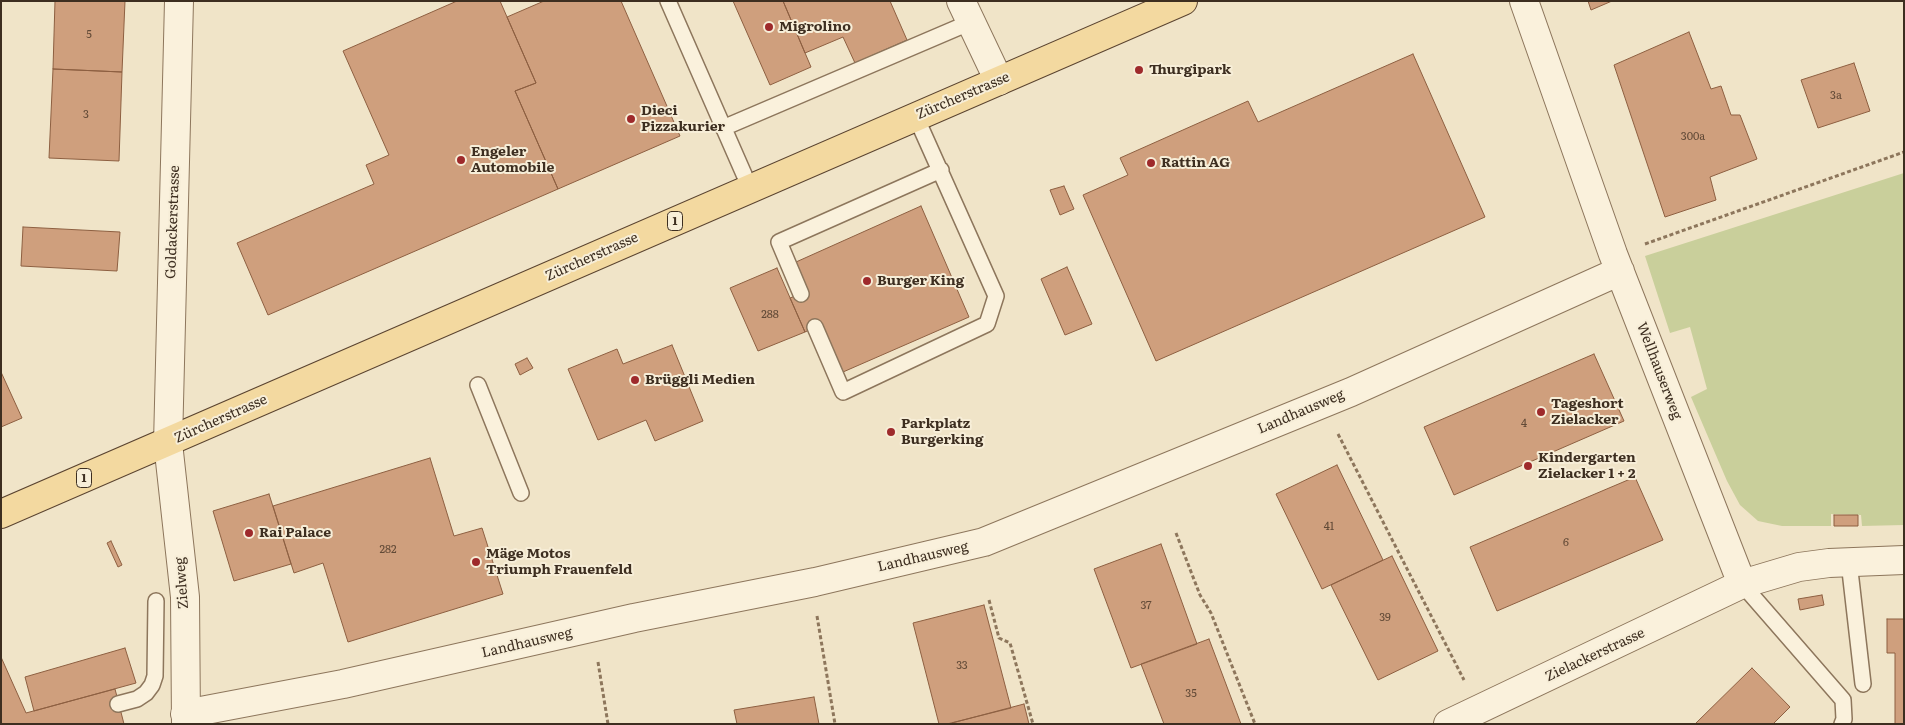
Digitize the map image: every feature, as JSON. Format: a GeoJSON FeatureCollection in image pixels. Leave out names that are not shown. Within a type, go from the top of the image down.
{"type":"FeatureCollection","features":[{"type":"Feature","properties":{"kind":"main road","name":"Zürcherstrasse"},"geometry":{"type":"LineString","coordinates":[[1,514],[1183,1]]}},
{"type":"Feature","properties":{"kind":"street","name":"Goldackerstrasse"},"geometry":{"type":"LineString","coordinates":[[168,443],[179,1]]}},
{"type":"Feature","properties":{"kind":"street","name":"Wellhauserweg"},"geometry":{"type":"LineString","coordinates":[[1524,1],[1617,263],[1716,522],[1742,584]]}},
{"type":"Feature","properties":{"kind":"street"},"geometry":{"type":"LineString","coordinates":[[966,12],[998,81]]}},
{"type":"Feature","properties":{"kind":"street","name":"Landhausweg"},"geometry":{"type":"LineString","coordinates":[[185,719],[658,613],[815,582],[984,542],[1351,392],[1617,263]]}},
{"type":"Feature","properties":{"kind":"street","name":"Zielweg"},"geometry":{"type":"LineString","coordinates":[[168,443],[184,596],[185,719]]}},
{"type":"Feature","properties":{"kind":"street"},"geometry":{"type":"LineString","coordinates":[[1742,584],[1799,567],[1849,562],[1904,560]]}},
{"type":"Feature","properties":{"kind":"street","name":"Zielackerstrasse"},"geometry":{"type":"LineString","coordinates":[[1448,724],[1742,584]]}},
{"type":"Feature","properties":{"kind":"lane"},"geometry":{"type":"LineString","coordinates":[[668,1],[750,188]]}},
{"type":"Feature","properties":{"kind":"lane"},"geometry":{"type":"LineString","coordinates":[[723,128],[966,12]]}},
{"type":"Feature","properties":{"kind":"lane"},"geometry":{"type":"LineString","coordinates":[[815,327],[843,392],[987,324],[996,296],[916,117]]}},
{"type":"Feature","properties":{"kind":"lane"},"geometry":{"type":"LineString","coordinates":[[801,294],[779,242],[941,170]]}},
{"type":"Feature","properties":{"kind":"lane"},"geometry":{"type":"LineString","coordinates":[[478,385],[521,493]]}},
{"type":"Feature","properties":{"kind":"lane"},"geometry":{"type":"LineString","coordinates":[[1849,562],[1863,684]]}},
{"type":"Feature","properties":{"kind":"lane"},"geometry":{"type":"LineString","coordinates":[[1742,584],[1843,700],[1844,720],[1842,724]]}},
{"type":"Feature","properties":{"kind":"lane"},"geometry":{"type":"LineString","coordinates":[[118,704],[137,699],[146,693],[155,676],[156,601]]}},
{"type":"Feature","properties":{"kind":"path"},"geometry":{"type":"LineString","coordinates":[[1617,263],[1904,152]]}},
{"type":"Feature","properties":{"kind":"path"},"geometry":{"type":"LineString","coordinates":[[1336,432],[1468,688]]}},
{"type":"Feature","properties":{"kind":"path"},"geometry":{"type":"LineString","coordinates":[[1176,533],[1200,594],[1211,613],[1255,724]]}},
{"type":"Feature","properties":{"kind":"path"},"geometry":{"type":"LineString","coordinates":[[989,600],[999,638],[1010,643],[1033,724]]}},
{"type":"Feature","properties":{"kind":"path"},"geometry":{"type":"LineString","coordinates":[[816,608],[835,724]]}},
{"type":"Feature","properties":{"kind":"path"},"geometry":{"type":"LineString","coordinates":[[598,660],[608,724]]}},
{"type":"Feature","properties":{"kind":"green space"},"geometry":{"type":"Polygon","coordinates":[[[1904,173],[1904,525],[1862,526],[1861,515],[1831,514],[1831,526],[1782,526],[1758,521],[1740,505],[1727,481],[1691,397],[1707,389],[1690,327],[1670,333],[1645,256],[1904,173]]]}},
{"type":"Feature","properties":{"kind":"building"},"geometry":{"type":"Polygon","coordinates":[[[55,1],[125,1],[122,72],[53,69],[55,1]]]}},
{"type":"Feature","properties":{"kind":"building","name":"Engeler Automobile"},"geometry":{"type":"Polygon","coordinates":[[[457,1],[500,1],[536,83],[515,91],[558,189],[268,315],[237,243],[374,184],[366,165],[389,155],[343,51],[457,1]]]}},
{"type":"Feature","properties":{"kind":"building"},"geometry":{"type":"Polygon","coordinates":[[[544,1],[621,1],[680,136],[558,189],[515,91],[536,83],[507,17],[544,1]]]}},
{"type":"Feature","properties":{"kind":"building","name":"Migrolino"},"geometry":{"type":"Polygon","coordinates":[[[733,1],[783,1],[811,67],[770,85],[733,1]]]}},
{"type":"Feature","properties":{"kind":"building"},"geometry":{"type":"Polygon","coordinates":[[[783,1],[890,1],[907,40],[855,63],[843,37],[805,53],[783,1]]]}},
{"type":"Feature","properties":{"kind":"building"},"geometry":{"type":"Polygon","coordinates":[[[1588,1],[1612,1],[1591,10],[1588,1]]]}},
{"type":"Feature","properties":{"kind":"building"},"geometry":{"type":"Polygon","coordinates":[[[1689,32],[1711,89],[1721,86],[1731,115],[1740,115],[1757,159],[1710,177],[1716,200],[1665,217],[1614,65],[1689,32]]]}},
{"type":"Feature","properties":{"kind":"building"},"geometry":{"type":"Polygon","coordinates":[[[1413,54],[1485,217],[1156,361],[1083,195],[1128,175],[1120,158],[1248,101],[1258,122],[1413,54]]]}},
{"type":"Feature","properties":{"kind":"building"},"geometry":{"type":"Polygon","coordinates":[[[1854,63],[1870,111],[1818,128],[1801,80],[1854,63]]]}},
{"type":"Feature","properties":{"kind":"building"},"geometry":{"type":"Polygon","coordinates":[[[53,69],[122,72],[119,161],[49,158],[53,69]]]}},
{"type":"Feature","properties":{"kind":"building"},"geometry":{"type":"Polygon","coordinates":[[[1064,186],[1074,209],[1060,215],[1050,190],[1064,186]]]}},
{"type":"Feature","properties":{"kind":"building"},"geometry":{"type":"Polygon","coordinates":[[[921,206],[969,317],[843,372],[822,324],[805,332],[790,298],[808,291],[796,262],[921,206]]]}},
{"type":"Feature","properties":{"kind":"building"},"geometry":{"type":"Polygon","coordinates":[[[23,227],[120,232],[117,271],[21,266],[23,227]]]}},
{"type":"Feature","properties":{"kind":"building"},"geometry":{"type":"Polygon","coordinates":[[[1067,267],[1092,324],[1065,335],[1041,279],[1067,267]]]}},
{"type":"Feature","properties":{"kind":"building"},"geometry":{"type":"Polygon","coordinates":[[[777,268],[805,332],[758,351],[730,288],[777,268]]]}},
{"type":"Feature","properties":{"kind":"building"},"geometry":{"type":"Polygon","coordinates":[[[672,345],[703,421],[655,441],[646,420],[598,440],[568,369],[617,349],[623,364],[672,345]]]}},
{"type":"Feature","properties":{"kind":"building"},"geometry":{"type":"Polygon","coordinates":[[[1594,354],[1624,421],[1454,495],[1424,427],[1594,354]]]}},
{"type":"Feature","properties":{"kind":"building"},"geometry":{"type":"Polygon","coordinates":[[[527,358],[533,368],[520,375],[515,364],[527,358]]]}},
{"type":"Feature","properties":{"kind":"building"},"geometry":{"type":"Polygon","coordinates":[[[1,372],[22,418],[1,427],[1,372]]]}},
{"type":"Feature","properties":{"kind":"building"},"geometry":{"type":"Polygon","coordinates":[[[430,458],[454,536],[482,528],[503,594],[348,642],[323,563],[294,573],[273,506],[430,458]]]}},
{"type":"Feature","properties":{"kind":"building"},"geometry":{"type":"Polygon","coordinates":[[[1337,465],[1383,560],[1322,589],[1276,494],[1337,465]]]}},
{"type":"Feature","properties":{"kind":"building"},"geometry":{"type":"Polygon","coordinates":[[[1635,477],[1663,540],[1497,611],[1470,547],[1635,477]]]}},
{"type":"Feature","properties":{"kind":"building"},"geometry":{"type":"Polygon","coordinates":[[[269,494],[291,564],[234,581],[213,511],[269,494]]]}},
{"type":"Feature","properties":{"kind":"building"},"geometry":{"type":"Polygon","coordinates":[[[1834,515],[1858,515],[1858,526],[1834,526],[1834,515]]]}},
{"type":"Feature","properties":{"kind":"building"},"geometry":{"type":"Polygon","coordinates":[[[111,541],[122,565],[118,567],[107,543],[111,541]]]}},
{"type":"Feature","properties":{"kind":"building"},"geometry":{"type":"Polygon","coordinates":[[[1161,544],[1197,644],[1131,668],[1094,569],[1161,544]]]}},
{"type":"Feature","properties":{"kind":"building"},"geometry":{"type":"Polygon","coordinates":[[[1392,556],[1438,651],[1378,680],[1331,585],[1392,556]]]}},
{"type":"Feature","properties":{"kind":"building"},"geometry":{"type":"Polygon","coordinates":[[[1822,595],[1824,605],[1800,610],[1798,599],[1822,595]]]}},
{"type":"Feature","properties":{"kind":"building"},"geometry":{"type":"Polygon","coordinates":[[[984,605],[1011,708],[947,724],[939,724],[913,623],[984,605]]]}},
{"type":"Feature","properties":{"kind":"building"},"geometry":{"type":"Polygon","coordinates":[[[1887,619],[1904,619],[1904,724],[1895,724],[1895,653],[1887,653],[1887,619]]]}},
{"type":"Feature","properties":{"kind":"building"},"geometry":{"type":"Polygon","coordinates":[[[1209,639],[1241,724],[1164,724],[1141,664],[1209,639]]]}},
{"type":"Feature","properties":{"kind":"building"},"geometry":{"type":"Polygon","coordinates":[[[125,648],[136,683],[34,711],[25,677],[125,648]]]}},
{"type":"Feature","properties":{"kind":"building"},"geometry":{"type":"Polygon","coordinates":[[[1,657],[26,713],[115,689],[124,724],[1,724],[1,657]]]}},
{"type":"Feature","properties":{"kind":"building"},"geometry":{"type":"Polygon","coordinates":[[[1752,668],[1790,707],[1773,724],[1695,724],[1752,668]]]}},
{"type":"Feature","properties":{"kind":"building"},"geometry":{"type":"Polygon","coordinates":[[[814,697],[819,724],[737,724],[734,710],[814,697]]]}},
{"type":"Feature","properties":{"kind":"building"},"geometry":{"type":"Polygon","coordinates":[[[1024,704],[1029,724],[952,724],[952,723],[1024,704]]]}},
{"type":"Feature","properties":{"kind":"place","name":"Migrolino"},"geometry":{"type":"Point","coordinates":[769,27]}},
{"type":"Feature","properties":{"kind":"place","name":"Thurgipark"},"geometry":{"type":"Point","coordinates":[1139,70]}},
{"type":"Feature","properties":{"kind":"place","name":"Dieci Pizzakurier"},"geometry":{"type":"Point","coordinates":[631,119]}},
{"type":"Feature","properties":{"kind":"place","name":"Engeler Automobile"},"geometry":{"type":"Point","coordinates":[461,160]}},
{"type":"Feature","properties":{"kind":"place","name":"Rattin AG"},"geometry":{"type":"Point","coordinates":[1151,163]}},
{"type":"Feature","properties":{"kind":"place","name":"Burger King"},"geometry":{"type":"Point","coordinates":[867,281]}},
{"type":"Feature","properties":{"kind":"place","name":"Brüggli Medien"},"geometry":{"type":"Point","coordinates":[635,380]}},
{"type":"Feature","properties":{"kind":"place","name":"Tageshort Zielacker"},"geometry":{"type":"Point","coordinates":[1541,412]}},
{"type":"Feature","properties":{"kind":"place","name":"Parkplatz Burgerking"},"geometry":{"type":"Point","coordinates":[891,432]}},
{"type":"Feature","properties":{"kind":"place","name":"Kindergarten Zielacker 1 + 2"},"geometry":{"type":"Point","coordinates":[1528,466]}},
{"type":"Feature","properties":{"kind":"place","name":"Rai Palace"},"geometry":{"type":"Point","coordinates":[249,533]}},
{"type":"Feature","properties":{"kind":"place","name":"Mäge Motos Triumph Frauenfeld"},"geometry":{"type":"Point","coordinates":[476,562]}}]}
